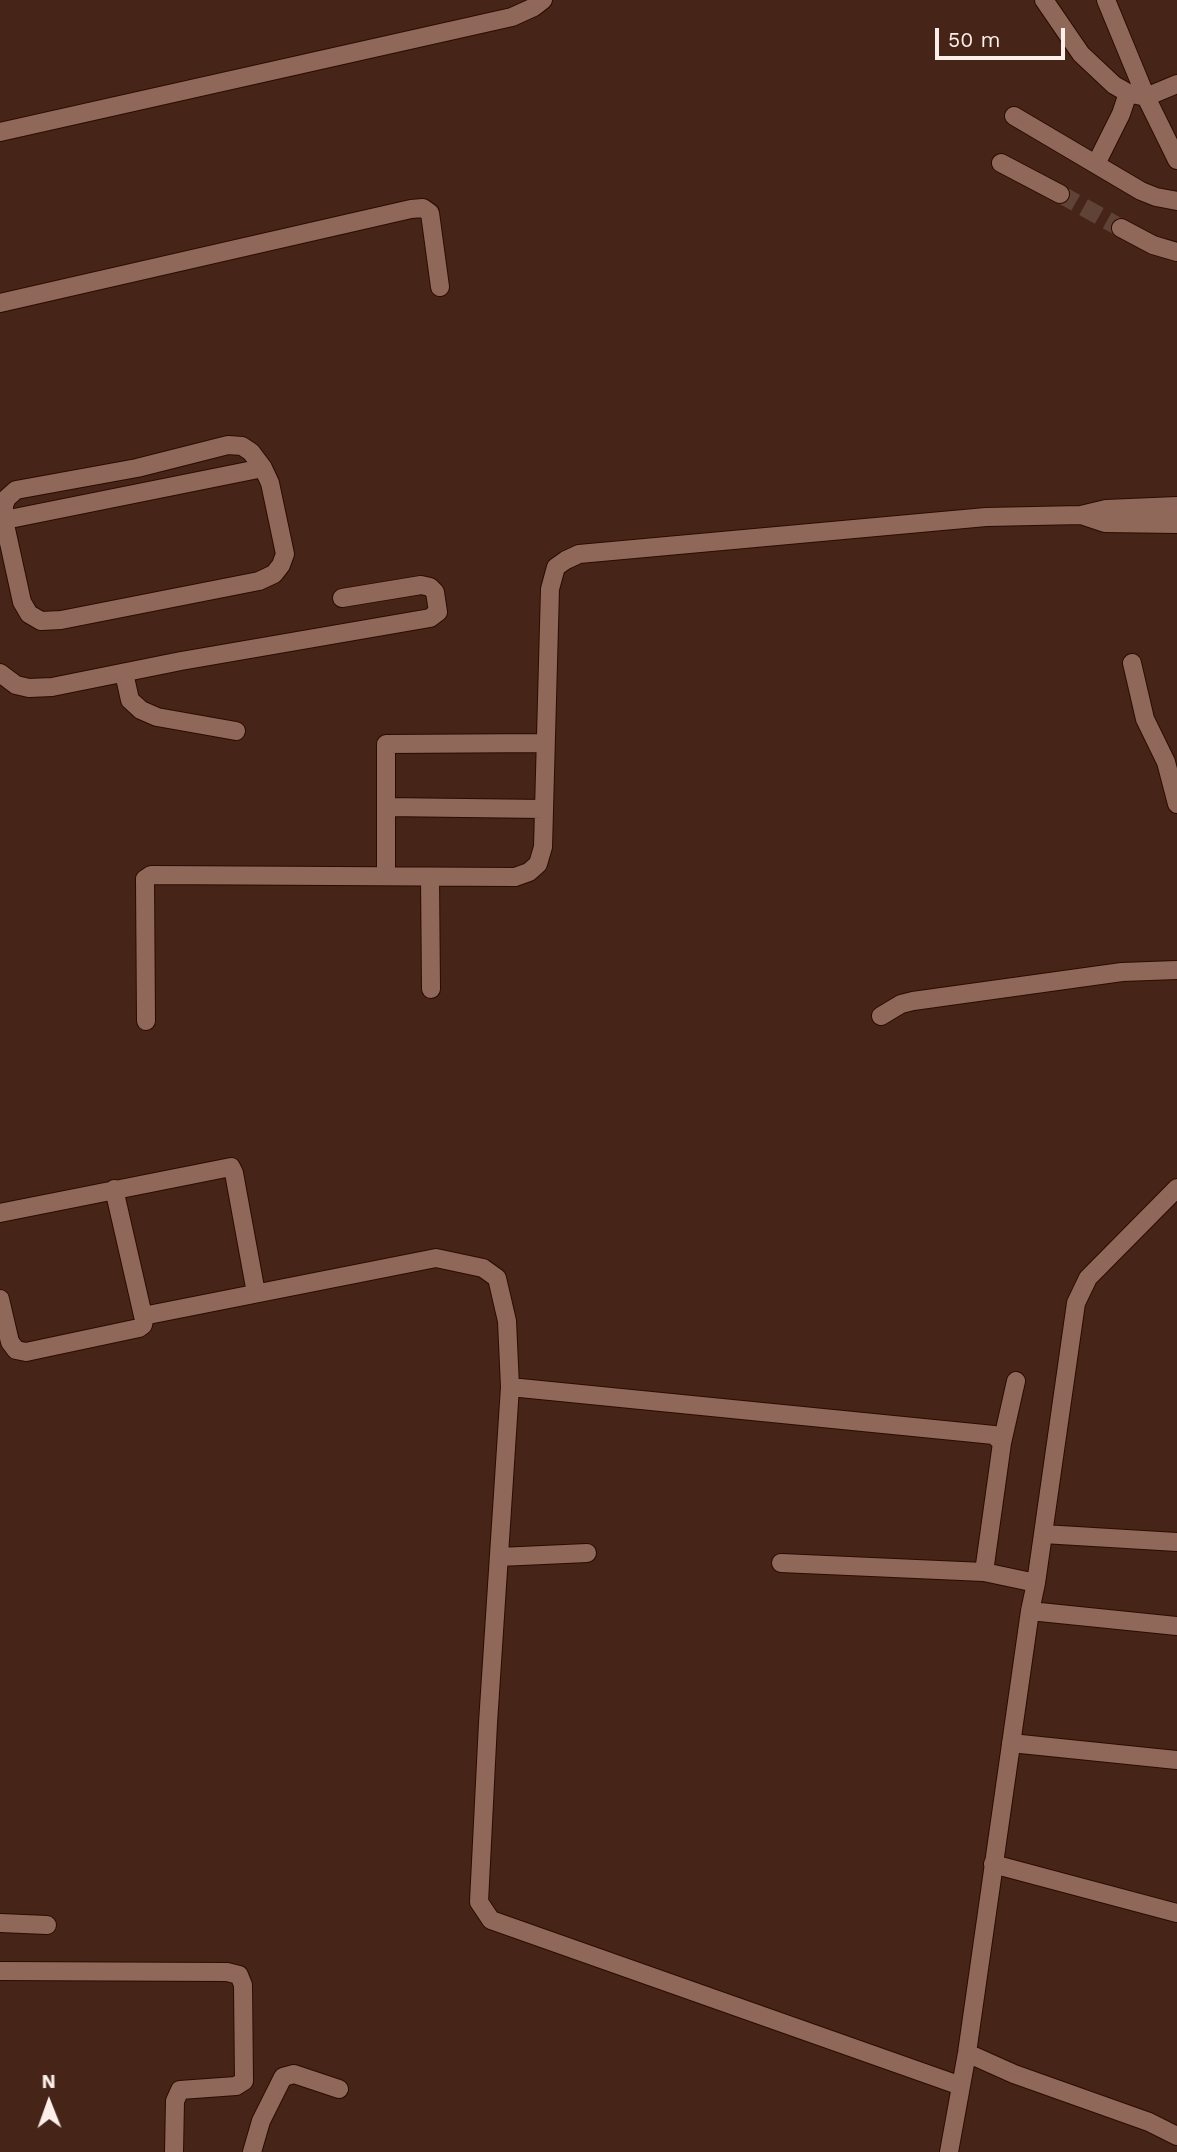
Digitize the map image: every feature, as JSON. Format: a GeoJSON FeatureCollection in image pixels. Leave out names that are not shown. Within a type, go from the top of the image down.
{"type":"FeatureCollection","features":[{"type":"Feature","properties":{"kind":"street"},"geometry":{"type":"LineString","coordinates":[[0,132],[512,17],[543,0]]}},
{"type":"Feature","properties":{"kind":"street"},"geometry":{"type":"LineString","coordinates":[[1044,0],[1081,54],[1114,85],[1128,93],[1146,97],[1177,84]]}},
{"type":"Feature","properties":{"kind":"street"},"geometry":{"type":"LineString","coordinates":[[1106,0],[1146,97],[1170,125],[1177,160]]}},
{"type":"Feature","properties":{"kind":"street"},"geometry":{"type":"LineString","coordinates":[[1096,164],[1121,114],[1128,93]]}},
{"type":"Feature","properties":{"kind":"street"},"geometry":{"type":"LineString","coordinates":[[1014,116],[1141,191],[1177,201]]}},
{"type":"Feature","properties":{"kind":"street"},"geometry":{"type":"LineString","coordinates":[[1001,163],[1060,194]]}},
{"type":"Feature","properties":{"kind":"street"},"geometry":{"type":"LineString","coordinates":[[0,303],[423,208],[430,212],[440,287]]}},
{"type":"Feature","properties":{"kind":"street"},"geometry":{"type":"LineString","coordinates":[[1121,228],[1153,245],[1177,252]]}},
{"type":"Feature","properties":{"kind":"street"},"geometry":{"type":"LineString","coordinates":[[228,445],[242,446],[251,452],[264,468],[270,483],[285,554],[282,565],[274,574],[259,581],[61,620],[41,621],[29,614],[22,602],[2,521],[7,498],[16,490],[137,468],[228,445]]}},
{"type":"Feature","properties":{"kind":"street"},"geometry":{"type":"LineString","coordinates":[[2,521],[264,468]]}},
{"type":"Feature","properties":{"kind":"street"},"geometry":{"type":"LineString","coordinates":[[146,1021],[145,879],[151,875],[515,877],[529,872],[538,864],[543,847],[547,640],[552,576],[556,567],[579,554],[986,517],[1081,515],[1106,509],[1177,506]]}},
{"type":"Feature","properties":{"kind":"street"},"geometry":{"type":"LineString","coordinates":[[1081,515],[1105,523],[1177,524]]}},
{"type":"Feature","properties":{"kind":"street"},"geometry":{"type":"LineString","coordinates":[[0,673],[16,685],[29,688],[52,687],[430,618],[438,612],[435,592],[430,587],[421,585],[342,598]]}},
{"type":"Feature","properties":{"kind":"street"},"geometry":{"type":"LineString","coordinates":[[1132,663],[1145,719],[1166,762],[1177,804]]}},
{"type":"Feature","properties":{"kind":"street"},"geometry":{"type":"LineString","coordinates":[[124,673],[130,700],[141,710],[157,717],[236,731]]}},
{"type":"Feature","properties":{"kind":"street"},"geometry":{"type":"LineString","coordinates":[[386,876],[386,744],[545,743]]}},
{"type":"Feature","properties":{"kind":"street"},"geometry":{"type":"LineString","coordinates":[[386,807],[544,809]]}},
{"type":"Feature","properties":{"kind":"street"},"geometry":{"type":"LineString","coordinates":[[430,877],[431,989]]}},
{"type":"Feature","properties":{"kind":"street"},"geometry":{"type":"LineString","coordinates":[[881,1016],[901,1004],[913,1002],[1122,972],[1177,970]]}},
{"type":"Feature","properties":{"kind":"street"},"geometry":{"type":"LineString","coordinates":[[0,1213],[231,1167],[256,1293]]}},
{"type":"Feature","properties":{"kind":"street"},"geometry":{"type":"LineString","coordinates":[[949,2152],[967,2053],[1076,1303],[1088,1278],[1177,1188]]}},
{"type":"Feature","properties":{"kind":"street"},"geometry":{"type":"LineString","coordinates":[[0,1299],[10,1342],[16,1350],[26,1352],[143,1325],[114,1189]]}},
{"type":"Feature","properties":{"kind":"street"},"geometry":{"type":"LineString","coordinates":[[143,1316],[436,1258],[483,1268],[497,1278],[507,1321],[510,1387],[479,1902],[491,1920],[961,2085]]}},
{"type":"Feature","properties":{"kind":"street"},"geometry":{"type":"LineString","coordinates":[[984,1572],[1002,1443],[1016,1381]]}},
{"type":"Feature","properties":{"kind":"street"},"geometry":{"type":"LineString","coordinates":[[510,1387],[986,1433],[1002,1443]]}},
{"type":"Feature","properties":{"kind":"street"},"geometry":{"type":"LineString","coordinates":[[1043,1534],[1177,1542]]}},
{"type":"Feature","properties":{"kind":"street"},"geometry":{"type":"LineString","coordinates":[[499,1557],[587,1553]]}},
{"type":"Feature","properties":{"kind":"street"},"geometry":{"type":"LineString","coordinates":[[781,1563],[984,1572],[1036,1583]]}},
{"type":"Feature","properties":{"kind":"street"},"geometry":{"type":"LineString","coordinates":[[1030,1611],[1177,1626]]}},
{"type":"Feature","properties":{"kind":"street"},"geometry":{"type":"LineString","coordinates":[[1011,1743],[1177,1760]]}},
{"type":"Feature","properties":{"kind":"street"},"geometry":{"type":"LineString","coordinates":[[993,1864],[1177,1913]]}},
{"type":"Feature","properties":{"kind":"street"},"geometry":{"type":"LineString","coordinates":[[0,1923],[47,1925]]}},
{"type":"Feature","properties":{"kind":"street"},"geometry":{"type":"LineString","coordinates":[[0,1971],[227,1972],[239,1975],[243,1985],[244,2081],[236,2086],[180,2090],[175,2101],[174,2152]]}},
{"type":"Feature","properties":{"kind":"street"},"geometry":{"type":"LineString","coordinates":[[967,2053],[1014,2074],[1149,2122],[1177,2136]]}},
{"type":"Feature","properties":{"kind":"street"},"geometry":{"type":"LineString","coordinates":[[252,2152],[261,2121],[283,2077],[294,2074],[339,2089]]}},
{"type":"Feature","properties":{"kind":"tunnel"},"geometry":{"type":"LineString","coordinates":[[1060,194],[1121,228]]}}]}
